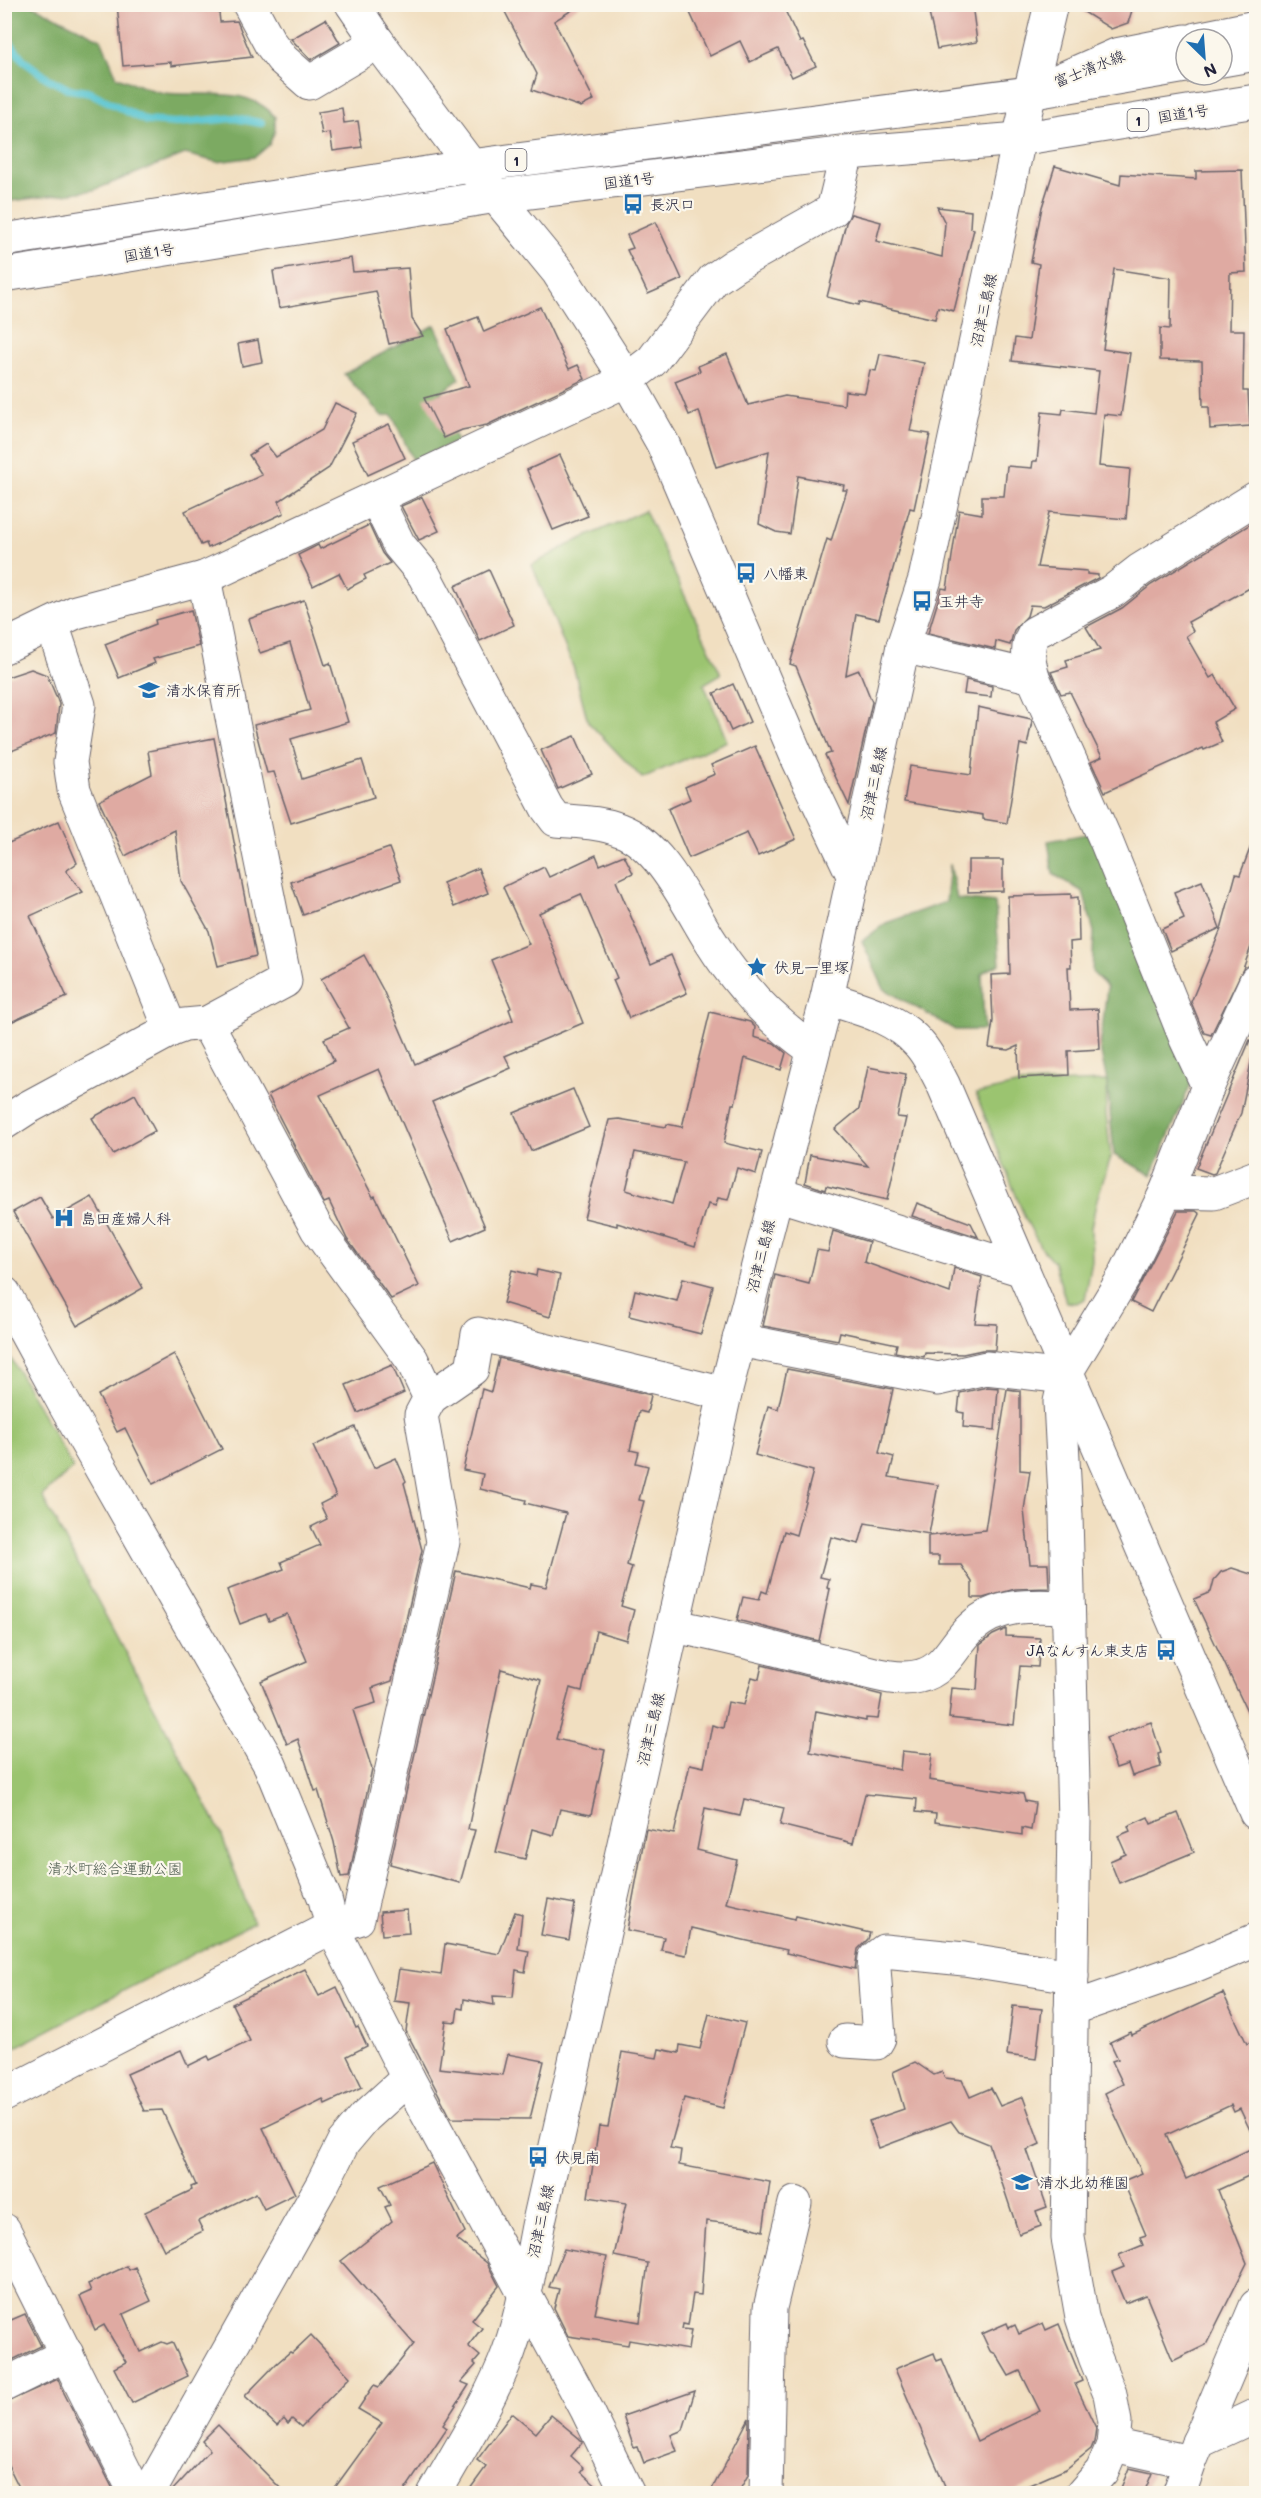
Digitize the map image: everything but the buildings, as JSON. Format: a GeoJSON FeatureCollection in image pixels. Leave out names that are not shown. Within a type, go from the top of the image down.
{"type":"FeatureCollection","features":[{"type":"Feature","properties":{"kind":"main road"},"geometry":{"type":"LineString","coordinates":[[249,4],[270,44],[282,59],[309,83],[378,42]]}},
{"type":"Feature","properties":{"kind":"main road"},"geometry":{"type":"LineString","coordinates":[[352,4],[471,166],[558,272],[627,380],[663,444],[797,757],[852,875]]}},
{"type":"Feature","properties":{"kind":"main road","name":"沼津三島線"},"geometry":{"type":"LineString","coordinates":[[434,2493],[473,2428],[504,2363],[525,2293],[540,2215],[725,1394],[812,1048],[827,998],[903,646],[926,579],[1029,93],[1051,4]]}},
{"type":"Feature","properties":{"kind":"main road"},"geometry":{"type":"LineString","coordinates":[[1234,32],[1257,27]]}},
{"type":"Feature","properties":{"kind":"main road","name":"富士清水線"},"geometry":{"type":"LineString","coordinates":[[1029,93],[1116,55],[1174,43]]}},
{"type":"Feature","properties":{"kind":"main road"},"geometry":{"type":"LineString","coordinates":[[1234,58],[1257,54]]}},
{"type":"Feature","properties":{"kind":"main road","name":"1"},"geometry":{"type":"LineString","coordinates":[[4,240],[471,166],[1029,93],[1174,68]]}},
{"type":"Feature","properties":{"kind":"main road","name":"国道1号"},"geometry":{"type":"LineString","coordinates":[[4,275],[497,196],[847,153],[1019,139],[1257,101]]}},
{"type":"Feature","properties":{"kind":"main road"},"geometry":{"type":"LineString","coordinates":[[4,648],[76,612],[204,578],[627,380],[652,361],[713,280],[735,265],[833,210],[847,153]]}},
{"type":"Feature","properties":{"kind":"main road"},"geometry":{"type":"LineString","coordinates":[[376,498],[399,544],[423,575],[547,808],[556,820],[621,830],[642,845],[674,879],[711,941],[744,988],[770,1015],[812,1048]]}},
{"type":"Feature","properties":{"kind":"main road"},"geometry":{"type":"LineString","coordinates":[[1209,1086],[1186,1039],[1106,841],[1033,677],[1028,651],[1029,641],[1034,633],[1113,591],[1148,564],[1257,498]]}},
{"type":"Feature","properties":{"kind":"main road"},"geometry":{"type":"LineString","coordinates":[[4,1123],[27,1108],[171,1030],[185,1025],[207,1023],[285,981],[204,578]]}},
{"type":"Feature","properties":{"kind":"main road"},"geometry":{"type":"LineString","coordinates":[[52,624],[79,705],[70,762],[74,790],[171,1030]]}},
{"type":"Feature","properties":{"kind":"main road"},"geometry":{"type":"LineString","coordinates":[[903,646],[1033,677]]}},
{"type":"Feature","properties":{"kind":"main road"},"geometry":{"type":"LineString","coordinates":[[1082,2493],[1102,2471],[1113,2445],[1114,2422],[1110,2394],[1082,2317],[1068,2238],[1074,1821],[1060,1402],[1066,1374],[1124,1277],[1166,1192],[1209,1086],[1254,992]]}},
{"type":"Feature","properties":{"kind":"main road"},"geometry":{"type":"LineString","coordinates":[[827,998],[867,1011],[898,1026],[919,1043],[943,1084],[1257,1813]]}},
{"type":"Feature","properties":{"kind":"main road"},"geometry":{"type":"LineString","coordinates":[[207,1023],[317,1229],[412,1360],[430,1398]]}},
{"type":"Feature","properties":{"kind":"main road"},"geometry":{"type":"LineString","coordinates":[[1166,1192],[1214,1193],[1257,1177]]}},
{"type":"Feature","properties":{"kind":"main road"},"geometry":{"type":"LineString","coordinates":[[776,1194],[1023,1270]]}},
{"type":"Feature","properties":{"kind":"main road"},"geometry":{"type":"LineString","coordinates":[[4,1293],[66,1407],[270,1765],[324,1899],[332,1927],[408,2078],[525,2293],[628,2493]]}},
{"type":"Feature","properties":{"kind":"main road"},"geometry":{"type":"LineString","coordinates":[[4,2094],[332,1927],[358,1918],[443,1542],[421,1415],[430,1398],[472,1369],[478,1334],[725,1394]]}},
{"type":"Feature","properties":{"kind":"main road"},"geometry":{"type":"LineString","coordinates":[[739,1340],[938,1379],[986,1368],[1066,1374]]}},
{"type":"Feature","properties":{"kind":"main road"},"geometry":{"type":"LineString","coordinates":[[673,1626],[903,1678],[920,1676],[935,1669],[972,1627],[988,1616],[1017,1606],[1068,1607]]}},
{"type":"Feature","properties":{"kind":"main road"},"geometry":{"type":"LineString","coordinates":[[1071,2009],[1172,1974],[1257,1940]]}},
{"type":"Feature","properties":{"kind":"main road"},"geometry":{"type":"LineString","coordinates":[[845,2041],[868,2044],[876,2043],[879,2038],[874,1968],[875,1958],[884,1951],[964,1959],[1072,1976]]}},
{"type":"Feature","properties":{"kind":"main road"},"geometry":{"type":"LineString","coordinates":[[148,2493],[323,2183],[343,2143],[365,2117],[408,2078]]}},
{"type":"Feature","properties":{"kind":"main road"},"geometry":{"type":"LineString","coordinates":[[766,2493],[771,2308],[795,2203]]}},
{"type":"Feature","properties":{"kind":"main road"},"geometry":{"type":"LineString","coordinates":[[4,2230],[136,2493]]}},
{"type":"Feature","properties":{"kind":"main road"},"geometry":{"type":"LineString","coordinates":[[1179,2493],[1194,2452],[1257,2306]]}},
{"type":"Feature","properties":{"kind":"main road"},"geometry":{"type":"LineString","coordinates":[[4,2385],[67,2354]]}},
{"type":"Feature","properties":{"kind":"main road"},"geometry":{"type":"LineString","coordinates":[[1113,2445],[1194,2452],[1257,2415]]}},
{"type":"Feature","properties":{"kind":"green space"},"geometry":{"type":"Polygon","coordinates":[[[5,4],[32,5],[101,39],[117,77],[159,92],[224,94],[252,100],[275,117],[275,131],[269,145],[255,157],[217,162],[185,154],[94,190],[5,202],[5,4]]]}},
{"type":"Feature","properties":{"kind":"green space"},"geometry":{"type":"Polygon","coordinates":[[[435,325],[460,379],[439,394],[457,442],[413,460],[392,415],[382,416],[344,374],[435,325]]]}},
{"type":"Feature","properties":{"kind":"green space"},"geometry":{"type":"Polygon","coordinates":[[[645,510],[721,674],[704,684],[727,741],[642,778],[588,722],[574,669],[532,565],[568,545],[645,510]]]}},
{"type":"Feature","properties":{"kind":"green space"},"geometry":{"type":"Polygon","coordinates":[[[1102,831],[1193,1079],[1152,1175],[1114,1155],[1107,1081],[1100,1049],[1107,987],[1092,972],[1094,932],[1083,892],[1053,874],[1048,841],[1102,831]]]}},
{"type":"Feature","properties":{"kind":"green space"},"geometry":{"type":"Polygon","coordinates":[[[950,864],[957,899],[995,903],[1000,964],[982,973],[984,1030],[955,1030],[884,989],[862,941],[886,923],[946,902],[950,864]]]}},
{"type":"Feature","properties":{"kind":"green space"},"geometry":{"type":"Polygon","coordinates":[[[1107,1081],[1106,1114],[1111,1157],[1097,1199],[1091,1227],[1092,1261],[1085,1299],[1076,1303],[1066,1302],[1054,1262],[1041,1248],[1025,1218],[976,1094],[1020,1084],[1107,1081]]]}},
{"type":"Feature","properties":{"kind":"green space","name":"清水町総合運動公園"},"geometry":{"type":"Polygon","coordinates":[[[4,1346],[73,1468],[42,1496],[221,1833],[253,1923],[5,2053],[4,1346]]]}},
{"type":"Feature","properties":{"kind":"waterway"},"geometry":{"type":"LineString","coordinates":[[4,35],[24,61],[47,78],[68,89],[89,92],[146,121],[176,123],[235,118],[261,123]]}},
{"type":"Feature","properties":{"kind":"place","name":"長沢口"},"geometry":{"type":"Point","coordinates":[633,204]}},
{"type":"Feature","properties":{"kind":"place","name":"八幡東"},"geometry":{"type":"Point","coordinates":[746,573]}},
{"type":"Feature","properties":{"kind":"place","name":"玉井寺"},"geometry":{"type":"Point","coordinates":[922,601]}},
{"type":"Feature","properties":{"kind":"place","name":"清水保育所"},"geometry":{"type":"Point","coordinates":[149,690]}},
{"type":"Feature","properties":{"kind":"place","name":"伏見一里塚"},"geometry":{"type":"Point","coordinates":[757,967]}},
{"type":"Feature","properties":{"kind":"place","name":"島田産婦人科"},"geometry":{"type":"Point","coordinates":[64,1218]}},
{"type":"Feature","properties":{"kind":"place","name":"JAなんすん東支店"},"geometry":{"type":"Point","coordinates":[1166,1650]}},
{"type":"Feature","properties":{"kind":"place","name":"伏見南"},"geometry":{"type":"Point","coordinates":[538,2157]}},
{"type":"Feature","properties":{"kind":"place","name":"清水北幼稚園"},"geometry":{"type":"Point","coordinates":[1022,2182]}}]}
